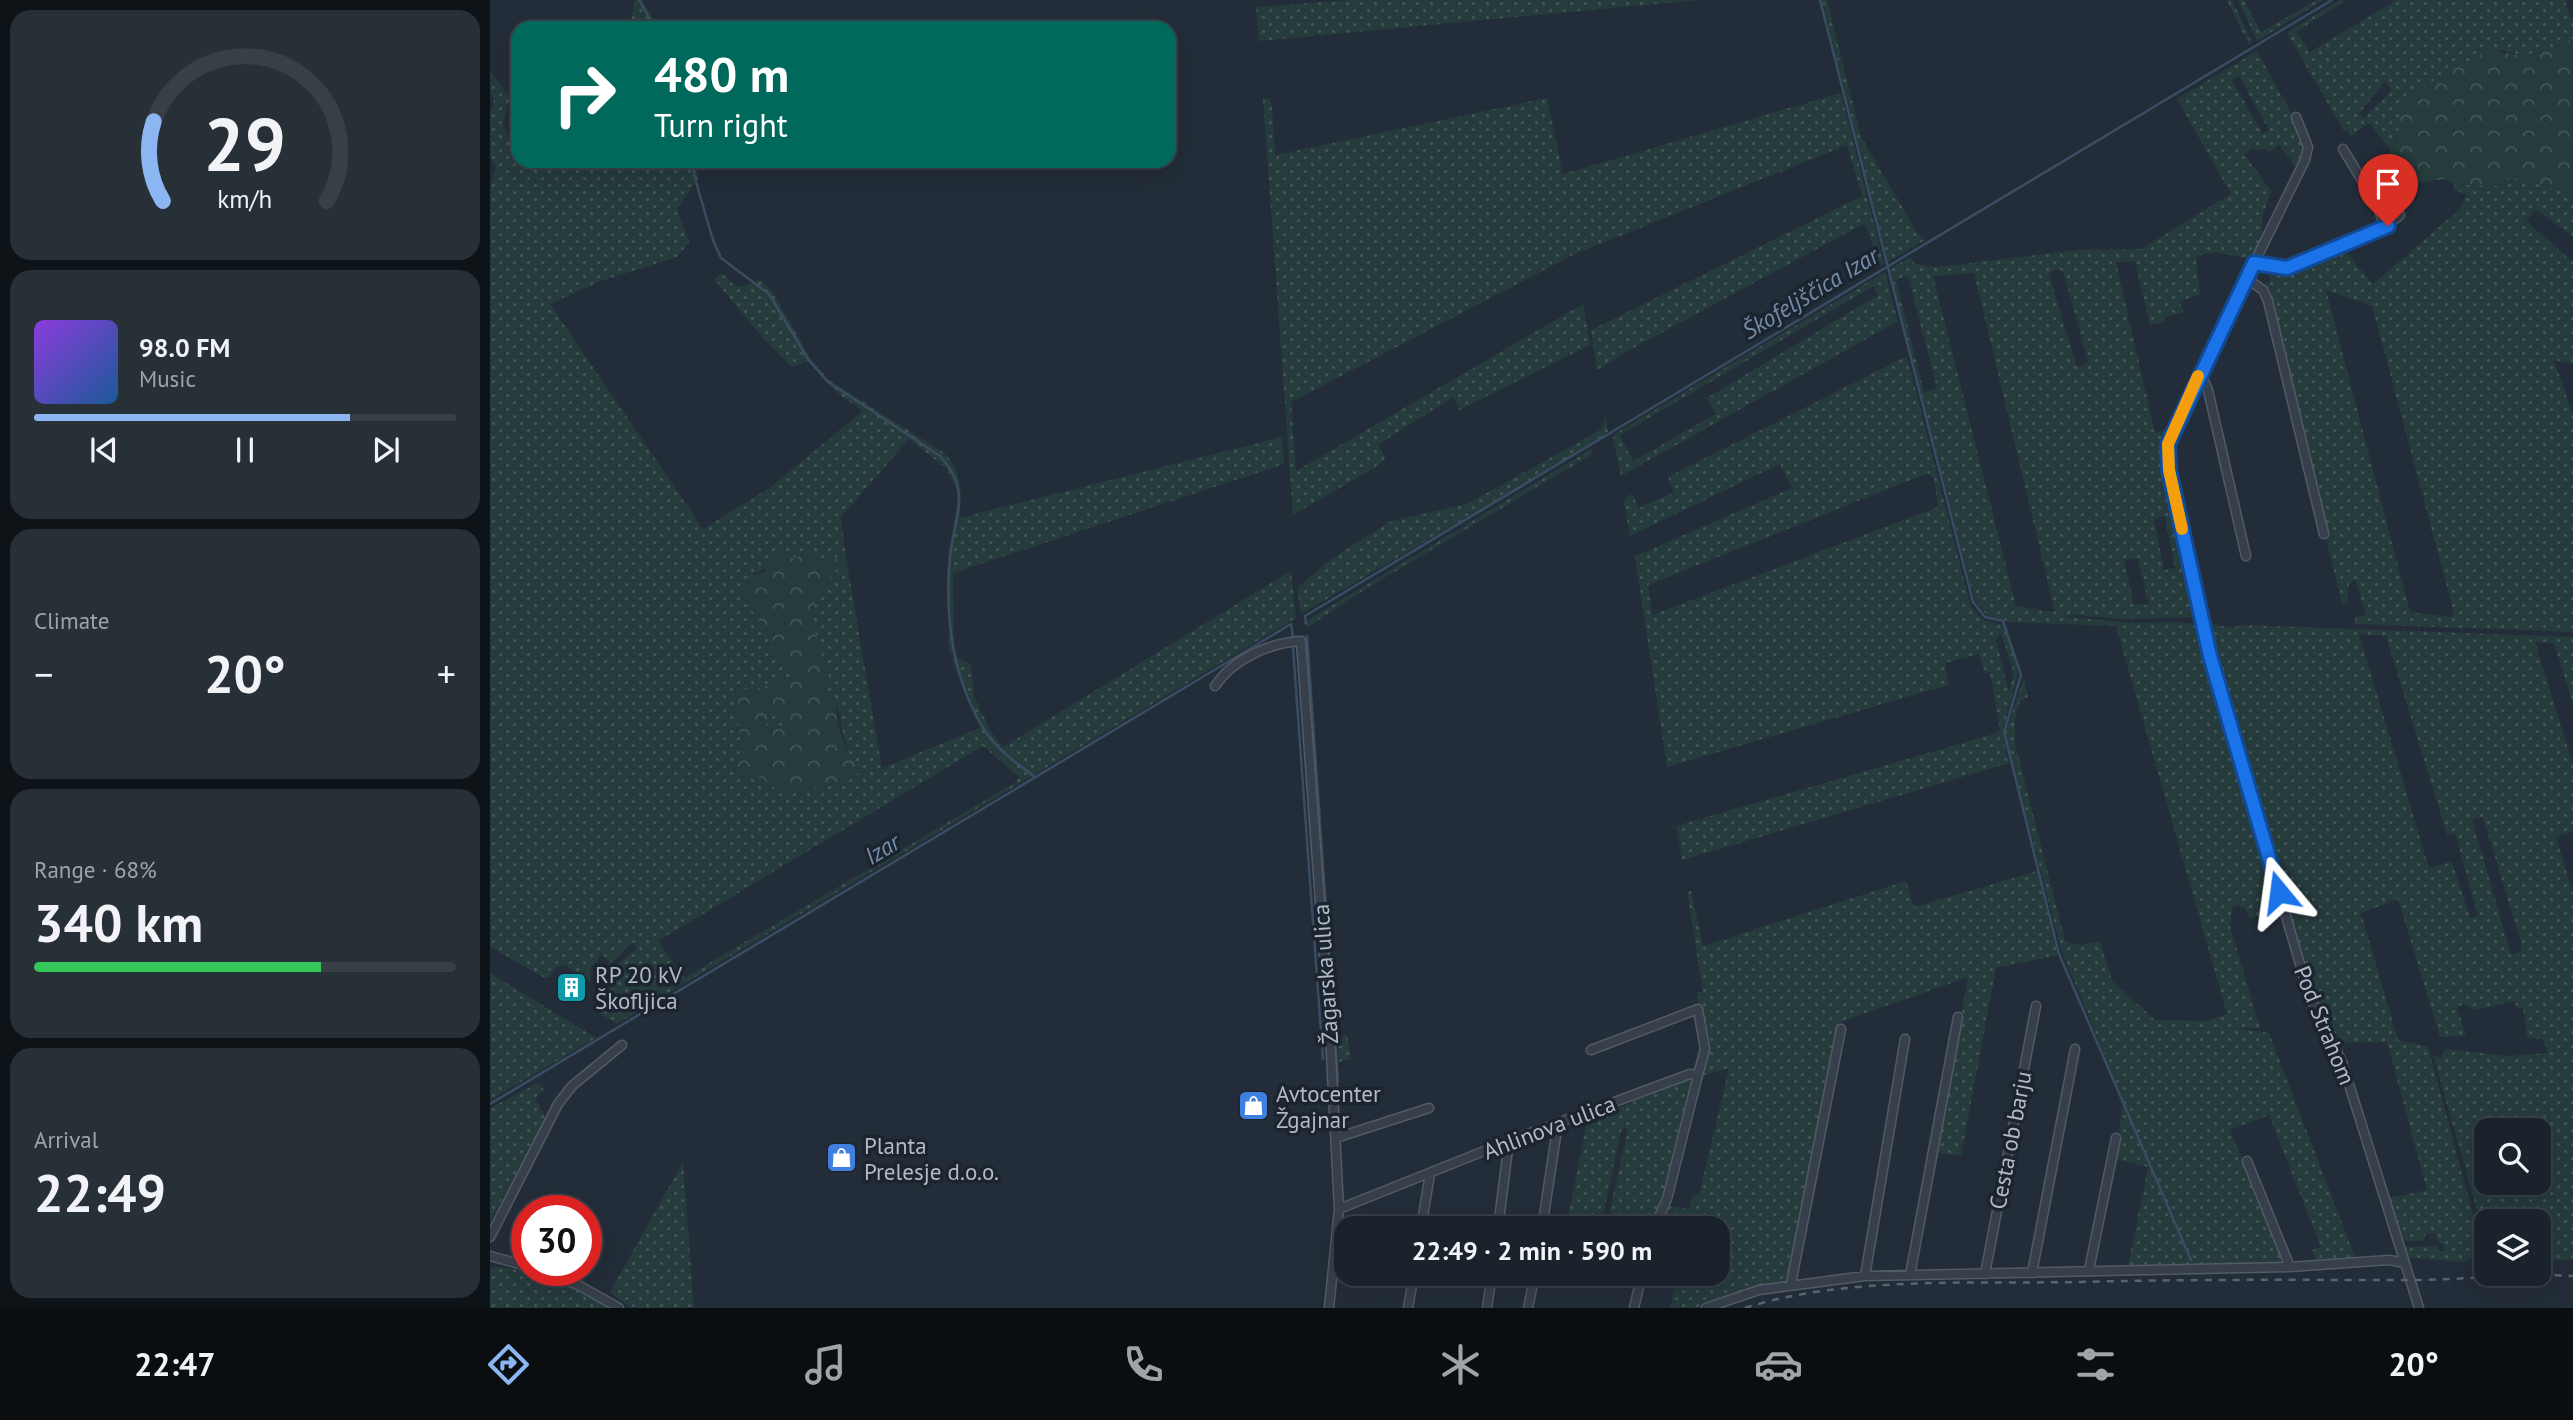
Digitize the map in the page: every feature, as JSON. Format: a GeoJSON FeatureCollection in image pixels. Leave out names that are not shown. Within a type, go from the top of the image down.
{"type":"FeatureCollection","features":[{"type":"Feature","properties":{"kind":"street","name":"Pod Strahom"},"geometry":{"type":"LineString","coordinates":[[2296,117],[2308,147],[2305,160],[2200,372],[2168,444],[2169,470],[2201,621],[2309,995],[2318,1019],[2342,1062],[2419,1308]]}},
{"type":"Feature","properties":{"kind":"street"},"geometry":{"type":"LineString","coordinates":[[2343,149],[2378,207],[2385,228]]}},
{"type":"Feature","properties":{"kind":"street"},"geometry":{"type":"LineString","coordinates":[[2254,263],[2287,268],[2385,228],[2400,215]]}},
{"type":"Feature","properties":{"kind":"street"},"geometry":{"type":"LineString","coordinates":[[2247,279],[2263,290],[2268,301],[2323,534]]}},
{"type":"Feature","properties":{"kind":"street"},"geometry":{"type":"LineString","coordinates":[[2200,372],[2208,390],[2246,556]]}},
{"type":"Feature","properties":{"kind":"street","name":"Žagarska ulica"},"geometry":{"type":"LineString","coordinates":[[1215,687],[1223,673],[1268,646],[1301,640],[1339,1209],[1329,1308]]}},
{"type":"Feature","properties":{"kind":"street","name":"Cesta ob barju"},"geometry":{"type":"LineString","coordinates":[[1985,1274],[2036,1006]]}},
{"type":"Feature","properties":{"kind":"street"},"geometry":{"type":"LineString","coordinates":[[1591,1050],[1698,1009],[1705,1049],[1667,1199],[1659,1216]]}},
{"type":"Feature","properties":{"kind":"street"},"geometry":{"type":"LineString","coordinates":[[1910,1275],[1958,1017]]}},
{"type":"Feature","properties":{"kind":"street"},"geometry":{"type":"LineString","coordinates":[[1791,1284],[1842,1028]]}},
{"type":"Feature","properties":{"kind":"street"},"geometry":{"type":"LineString","coordinates":[[1865,1276],[1905,1039]]}},
{"type":"Feature","properties":{"kind":"street"},"geometry":{"type":"LineString","coordinates":[[490,1237],[558,1104],[572,1086],[622,1045]]}},
{"type":"Feature","properties":{"kind":"street","name":"Cesta ob barju"},"geometry":{"type":"LineString","coordinates":[[2032,1273],[2075,1049]]}},
{"type":"Feature","properties":{"kind":"street","name":"Ahlinova ulica"},"geometry":{"type":"LineString","coordinates":[[1339,1209],[1509,1141],[1690,1074],[1698,1075]]}},
{"type":"Feature","properties":{"kind":"street"},"geometry":{"type":"LineString","coordinates":[[1336,1138],[1429,1108]]}},
{"type":"Feature","properties":{"kind":"street"},"geometry":{"type":"LineString","coordinates":[[1544,1216],[1558,1123]]}},
{"type":"Feature","properties":{"kind":"street"},"geometry":{"type":"LineString","coordinates":[[2089,1270],[2116,1138]]}},
{"type":"Feature","properties":{"kind":"street"},"geometry":{"type":"LineString","coordinates":[[1500,1216],[1509,1141]]}},
{"type":"Feature","properties":{"kind":"street"},"geometry":{"type":"LineString","coordinates":[[2247,1161],[2290,1267]]}},
{"type":"Feature","properties":{"kind":"street"},"geometry":{"type":"LineString","coordinates":[[1423,1216],[1430,1174]]}},
{"type":"Feature","properties":{"kind":"street"},"geometry":{"type":"LineString","coordinates":[[490,1256],[511,1262]]}},
{"type":"Feature","properties":{"kind":"street"},"geometry":{"type":"LineString","coordinates":[[1706,1308],[1759,1290],[1865,1276],[2290,1267],[2389,1259],[2405,1263]]}},
{"type":"Feature","properties":{"kind":"street"},"geometry":{"type":"LineString","coordinates":[[580,1286],[619,1308]]}},
{"type":"Feature","properties":{"kind":"street"},"geometry":{"type":"LineString","coordinates":[[1408,1308],[1412,1286]]}},
{"type":"Feature","properties":{"kind":"street"},"geometry":{"type":"LineString","coordinates":[[1488,1308],[1491,1286]]}},
{"type":"Feature","properties":{"kind":"street"},"geometry":{"type":"LineString","coordinates":[[1528,1308],[1533,1286]]}},
{"type":"Feature","properties":{"kind":"street"},"geometry":{"type":"LineString","coordinates":[[1634,1308],[1639,1286]]}},
{"type":"Feature","properties":{"kind":"green space"},"geometry":{"type":"Polygon","coordinates":[[[635,0],[642,0],[655,21],[630,21],[635,0]]]}},
{"type":"Feature","properties":{"kind":"green space"},"geometry":{"type":"Polygon","coordinates":[[[1349,0],[1699,0],[1259,41],[1256,7],[1349,0]]]}},
{"type":"Feature","properties":{"kind":"green space"},"geometry":{"type":"Polygon","coordinates":[[[1822,0],[1827,0],[1861,137],[1918,234],[1925,240],[1888,262],[1822,0]]]}},
{"type":"Feature","properties":{"kind":"green space"},"geometry":{"type":"Polygon","coordinates":[[[2227,0],[2232,0],[2252,42],[2249,45],[2227,0]]]}},
{"type":"Feature","properties":{"kind":"green space"},"geometry":{"type":"Polygon","coordinates":[[[2238,0],[2244,0],[2261,32],[2317,0],[2323,0],[2257,41],[2238,0]]]}},
{"type":"Feature","properties":{"kind":"green space"},"geometry":{"type":"Polygon","coordinates":[[[2339,0],[2346,0],[2296,32],[2310,52],[2397,0],[2565,0],[2570,17],[2573,17],[2573,39],[2527,57],[2500,50],[2401,109],[2401,128],[2392,151],[2369,123],[2351,136],[2347,130],[2344,131],[2287,33],[2339,0]],[[2385,81],[2359,114],[2364,118],[2392,90],[2385,81]]]}},
{"type":"Feature","properties":{"kind":"green space"},"geometry":{"type":"Polygon","coordinates":[[[2573,39],[2573,196],[2547,185],[2511,178],[2496,186],[2454,184],[2444,179],[2390,187],[2374,163],[2396,145],[2402,108],[2414,95],[2445,74],[2490,50],[2527,57],[2573,39]]]}},
{"type":"Feature","properties":{"kind":"green space"},"geometry":{"type":"Polygon","coordinates":[[[2257,51],[2295,120],[2306,148],[2297,168],[2279,145],[2269,152],[2264,148],[2252,148],[2244,154],[2271,191],[2262,218],[2263,240],[2253,260],[2215,252],[2196,256],[2200,294],[2179,302],[2185,312],[2165,317],[2165,322],[2150,325],[2135,261],[2116,262],[2155,433],[2163,431],[2168,434],[2164,451],[2165,470],[2198,617],[2066,617],[2134,623],[2182,622],[2199,626],[2280,909],[2251,919],[2245,908],[2237,905],[2232,908],[2230,926],[2260,1028],[2234,1028],[2269,1033],[2356,1260],[2317,1262],[2312,1250],[2321,1247],[2269,1115],[2230,1130],[2284,1262],[2128,1267],[2148,1167],[2116,1159],[2123,1100],[2061,949],[2005,733],[2024,678],[2028,697],[2020,701],[2015,720],[2015,743],[2065,941],[2077,945],[2100,942],[2112,981],[2155,1020],[2207,1021],[2227,1014],[2116,626],[2008,622],[1987,615],[1975,601],[1889,270],[1910,257],[1915,264],[1937,267],[2078,250],[2141,249],[2231,194],[2177,99],[2257,51]],[[2239,76],[2232,80],[2263,134],[2269,130],[2239,76]],[[2056,269],[2049,274],[2077,367],[2088,362],[2063,271],[2056,269]],[[1974,273],[1933,276],[2016,606],[2055,612],[1974,273]],[[1908,276],[1896,280],[1924,392],[1937,388],[1908,276]],[[2165,516],[2154,519],[2164,570],[2175,568],[2165,516]],[[2138,558],[2124,560],[2134,604],[2149,605],[2138,558]]]}},
{"type":"Feature","properties":{"kind":"green space"},"geometry":{"type":"Polygon","coordinates":[[[490,72],[510,96],[503,124],[511,137],[511,168],[697,168],[698,179],[677,209],[689,242],[677,257],[601,281],[550,304],[703,529],[769,488],[863,411],[837,393],[807,361],[792,367],[763,338],[714,279],[722,273],[735,286],[744,286],[760,279],[773,293],[811,359],[829,380],[944,453],[955,468],[960,484],[959,518],[1282,437],[1284,464],[953,573],[954,649],[957,658],[971,664],[974,696],[991,732],[1003,747],[1291,571],[1296,618],[617,1024],[599,1013],[593,1005],[599,993],[596,988],[604,976],[637,948],[632,942],[608,966],[609,961],[600,953],[598,961],[590,968],[591,982],[564,965],[556,967],[549,978],[545,978],[490,947],[490,188],[496,168],[490,157],[490,114],[494,101],[490,91],[490,72]],[[909,439],[841,517],[845,551],[840,552],[834,563],[802,555],[755,574],[743,583],[744,598],[768,634],[768,641],[795,675],[793,678],[782,676],[756,692],[735,686],[741,748],[735,772],[761,778],[779,791],[823,787],[862,772],[851,758],[837,706],[825,686],[828,676],[811,619],[813,608],[830,577],[828,571],[848,569],[882,768],[980,728],[957,674],[949,647],[949,552],[959,494],[947,469],[909,439]],[[983,746],[658,941],[684,978],[1016,782],[1019,777],[983,746]]]}},
{"type":"Feature","properties":{"kind":"green space"},"geometry":{"type":"Polygon","coordinates":[[[1841,93],[1884,264],[1880,266],[1865,223],[1597,370],[1591,330],[1862,196],[1847,145],[1575,254],[1291,402],[1296,471],[1583,304],[1590,345],[1459,410],[1453,397],[1378,445],[1386,459],[1374,468],[1293,515],[1263,98],[1269,99],[1272,105],[1275,155],[1547,98],[1563,174],[1841,93]]]}},
{"type":"Feature","properties":{"kind":"green space"},"geometry":{"type":"Polygon","coordinates":[[[2511,178],[2547,185],[2573,196],[2573,236],[2536,210],[2526,221],[2573,262],[2573,364],[2554,360],[2573,415],[2573,632],[2354,624],[2356,617],[2366,615],[2355,579],[2349,584],[2347,602],[2342,604],[2265,284],[2271,282],[2266,269],[2289,272],[2343,249],[2373,284],[2461,208],[2466,194],[2454,190],[2454,184],[2496,186],[2511,178]],[[2326,290],[2410,612],[2451,617],[2454,613],[2372,306],[2326,290]]]}},
{"type":"Feature","properties":{"kind":"green space"},"geometry":{"type":"Polygon","coordinates":[[[1885,272],[1898,321],[1621,476],[1613,439],[1616,433],[1885,272]],[[1874,286],[1620,435],[1633,461],[1716,414],[1707,398],[1878,295],[1874,286]]]}},
{"type":"Feature","properties":{"kind":"green space"},"geometry":{"type":"Polygon","coordinates":[[[1907,356],[1971,607],[1984,620],[2003,625],[2010,638],[2018,674],[2002,732],[2009,763],[1682,860],[1676,826],[1997,733],[2000,729],[1990,672],[1985,673],[1979,654],[1945,663],[1948,685],[1667,767],[1635,556],[1792,488],[1780,464],[1630,536],[1624,503],[1626,497],[1632,494],[1639,508],[1674,492],[1668,477],[1907,356]],[[1928,473],[1648,585],[1652,615],[1938,507],[1934,479],[1928,473]],[[2001,633],[1996,640],[2009,692],[2014,674],[2001,633]]]}},
{"type":"Feature","properties":{"kind":"green space"},"geometry":{"type":"Polygon","coordinates":[[[1606,416],[1608,432],[1596,442],[1301,614],[1297,588],[1331,559],[1391,521],[1467,504],[1595,433],[1602,428],[1606,416]]]}},
{"type":"Feature","properties":{"kind":"green space"},"geometry":{"type":"Polygon","coordinates":[[[1593,448],[1591,455],[1359,593],[1308,627],[1303,623],[1593,448]]]}},
{"type":"Feature","properties":{"kind":"green space"},"geometry":{"type":"Polygon","coordinates":[[[845,551],[848,569],[828,571],[830,577],[813,607],[811,619],[829,677],[826,690],[837,707],[841,736],[848,753],[862,772],[823,787],[779,791],[761,778],[735,772],[741,749],[735,686],[756,692],[782,676],[792,678],[795,675],[768,641],[768,634],[744,598],[743,583],[747,577],[764,572],[774,556],[784,555],[788,559],[809,554],[821,562],[834,563],[840,552],[845,551]],[[776,713],[768,721],[764,733],[783,725],[782,715],[776,713]]]}},
{"type":"Feature","properties":{"kind":"green space"},"geometry":{"type":"Polygon","coordinates":[[[2210,624],[2232,628],[2242,625],[2573,637],[2573,704],[2554,643],[2535,642],[2573,764],[2573,832],[2556,836],[2573,893],[2573,1260],[2551,1259],[2551,1209],[2477,1209],[2433,1055],[2441,1058],[2445,1049],[2507,1056],[2548,1053],[2543,1039],[2527,1038],[2523,1007],[2517,1008],[2514,1001],[2475,1010],[2464,1004],[2457,1007],[2466,1036],[2440,1037],[2398,899],[2361,913],[2398,1040],[2428,1047],[2474,1219],[2474,1256],[2463,1262],[2409,1257],[2405,1247],[2437,1246],[2439,1251],[2444,1251],[2444,1245],[2437,1240],[2436,1234],[2426,1233],[2423,1241],[2404,1241],[2389,1198],[2427,1190],[2387,1042],[2338,1043],[2318,1013],[2214,660],[2207,627],[2210,624]],[[2359,634],[2429,868],[2452,862],[2470,918],[2478,916],[2455,833],[2447,835],[2386,636],[2359,634]],[[2483,817],[2472,819],[2511,955],[2521,952],[2521,943],[2483,817]]]}},
{"type":"Feature","properties":{"kind":"green space"},"geometry":{"type":"Polygon","coordinates":[[[776,713],[782,715],[783,725],[763,733],[768,721],[776,713]]]}},
{"type":"Feature","properties":{"kind":"green space"},"geometry":{"type":"Polygon","coordinates":[[[2037,871],[2058,955],[1996,968],[1961,1156],[1935,1152],[1968,979],[1966,978],[1840,1022],[1787,1281],[1738,1293],[1700,1308],[1670,1308],[1675,1286],[1730,1286],[1730,1216],[1660,1216],[1670,1206],[1689,1209],[1693,1195],[1699,1195],[1729,1068],[1701,1076],[1705,1043],[1697,992],[1703,992],[1687,891],[1691,891],[1703,946],[1906,881],[1914,907],[2037,871]]]}},
{"type":"Feature","properties":{"kind":"green space"},"geometry":{"type":"Polygon","coordinates":[[[490,973],[596,1038],[490,1100],[490,973]]]}},
{"type":"Feature","properties":{"kind":"green space"},"geometry":{"type":"Polygon","coordinates":[[[1347,1035],[1351,1059],[1339,1062],[1337,1037],[1347,1035]]]}},
{"type":"Feature","properties":{"kind":"green space"},"geometry":{"type":"Polygon","coordinates":[[[1690,1078],[1692,1082],[1656,1216],[1609,1216],[1628,1129],[1622,1128],[1603,1216],[1568,1216],[1587,1121],[1690,1078]]]}},
{"type":"Feature","properties":{"kind":"green space"},"geometry":{"type":"Polygon","coordinates":[[[538,1083],[544,1090],[535,1098],[546,1118],[490,1221],[490,1108],[538,1083]]]}},
{"type":"Feature","properties":{"kind":"green space"},"geometry":{"type":"Polygon","coordinates":[[[683,1162],[694,1308],[630,1308],[610,1292],[683,1162]]]}},
{"type":"Feature","properties":{"kind":"green space"},"geometry":{"type":"Polygon","coordinates":[[[511,1268],[511,1286],[568,1286],[611,1308],[490,1308],[490,1269],[511,1268]]]}},
{"type":"Feature","properties":{"kind":"waterway"},"geometry":{"type":"LineString","coordinates":[[639,0],[651,21]]}},
{"type":"Feature","properties":{"kind":"waterway"},"geometry":{"type":"LineString","coordinates":[[1820,0],[1973,602],[1985,617],[2003,621],[2021,675],[2004,732],[2059,954],[2191,1260]]}},
{"type":"Feature","properties":{"kind":"waterway","name":"Škofeljščica Izar"},"geometry":{"type":"LineString","coordinates":[[1306,624],[1305,616],[2332,0]]}},
{"type":"Feature","properties":{"kind":"waterway"},"geometry":{"type":"LineString","coordinates":[[694,168],[713,240],[721,258],[769,294],[808,359],[827,381],[940,456],[950,468],[959,492],[948,579],[950,625],[959,672],[966,694],[988,735],[1004,753],[1035,777]]}},
{"type":"Feature","properties":{"kind":"waterway","name":"Izar"},"geometry":{"type":"LineString","coordinates":[[490,1104],[1291,624],[1293,637]]}},
{"type":"Feature","properties":{"kind":"waterway"},"geometry":{"type":"LineString","coordinates":[[1307,636],[1338,1082]]}},
{"type":"Feature","properties":{"kind":"waterway"},"geometry":{"type":"LineString","coordinates":[[1293,648],[1323,1059]]}},
{"type":"Feature","properties":{"kind":"railway"},"geometry":{"type":"LineString","coordinates":[[1745,1308],[1824,1291],[1911,1284],[2573,1276]]}},
{"type":"Feature","properties":{"kind":"slow traffic"},"geometry":{"type":"LineString","coordinates":[[2182,529],[2169,470],[2168,444],[2198,376]]}},
{"type":"Feature","properties":{"kind":"place","name":"RP 20 kV Škofljica"},"geometry":{"type":"Point","coordinates":[572,987]}},
{"type":"Feature","properties":{"kind":"place","name":"Avtocenter Žgajnar"},"geometry":{"type":"Point","coordinates":[1253,1106]}},
{"type":"Feature","properties":{"kind":"place","name":"Planta Prelesje d.o.o."},"geometry":{"type":"Point","coordinates":[841,1158]}},
{"type":"Feature","properties":{"kind":"route"},"geometry":{"type":"LineString","coordinates":[[2279,892],[2201,621],[2169,470],[2168,444],[2177,419],[2254,263],[2287,268],[2388,226]]}}]}
